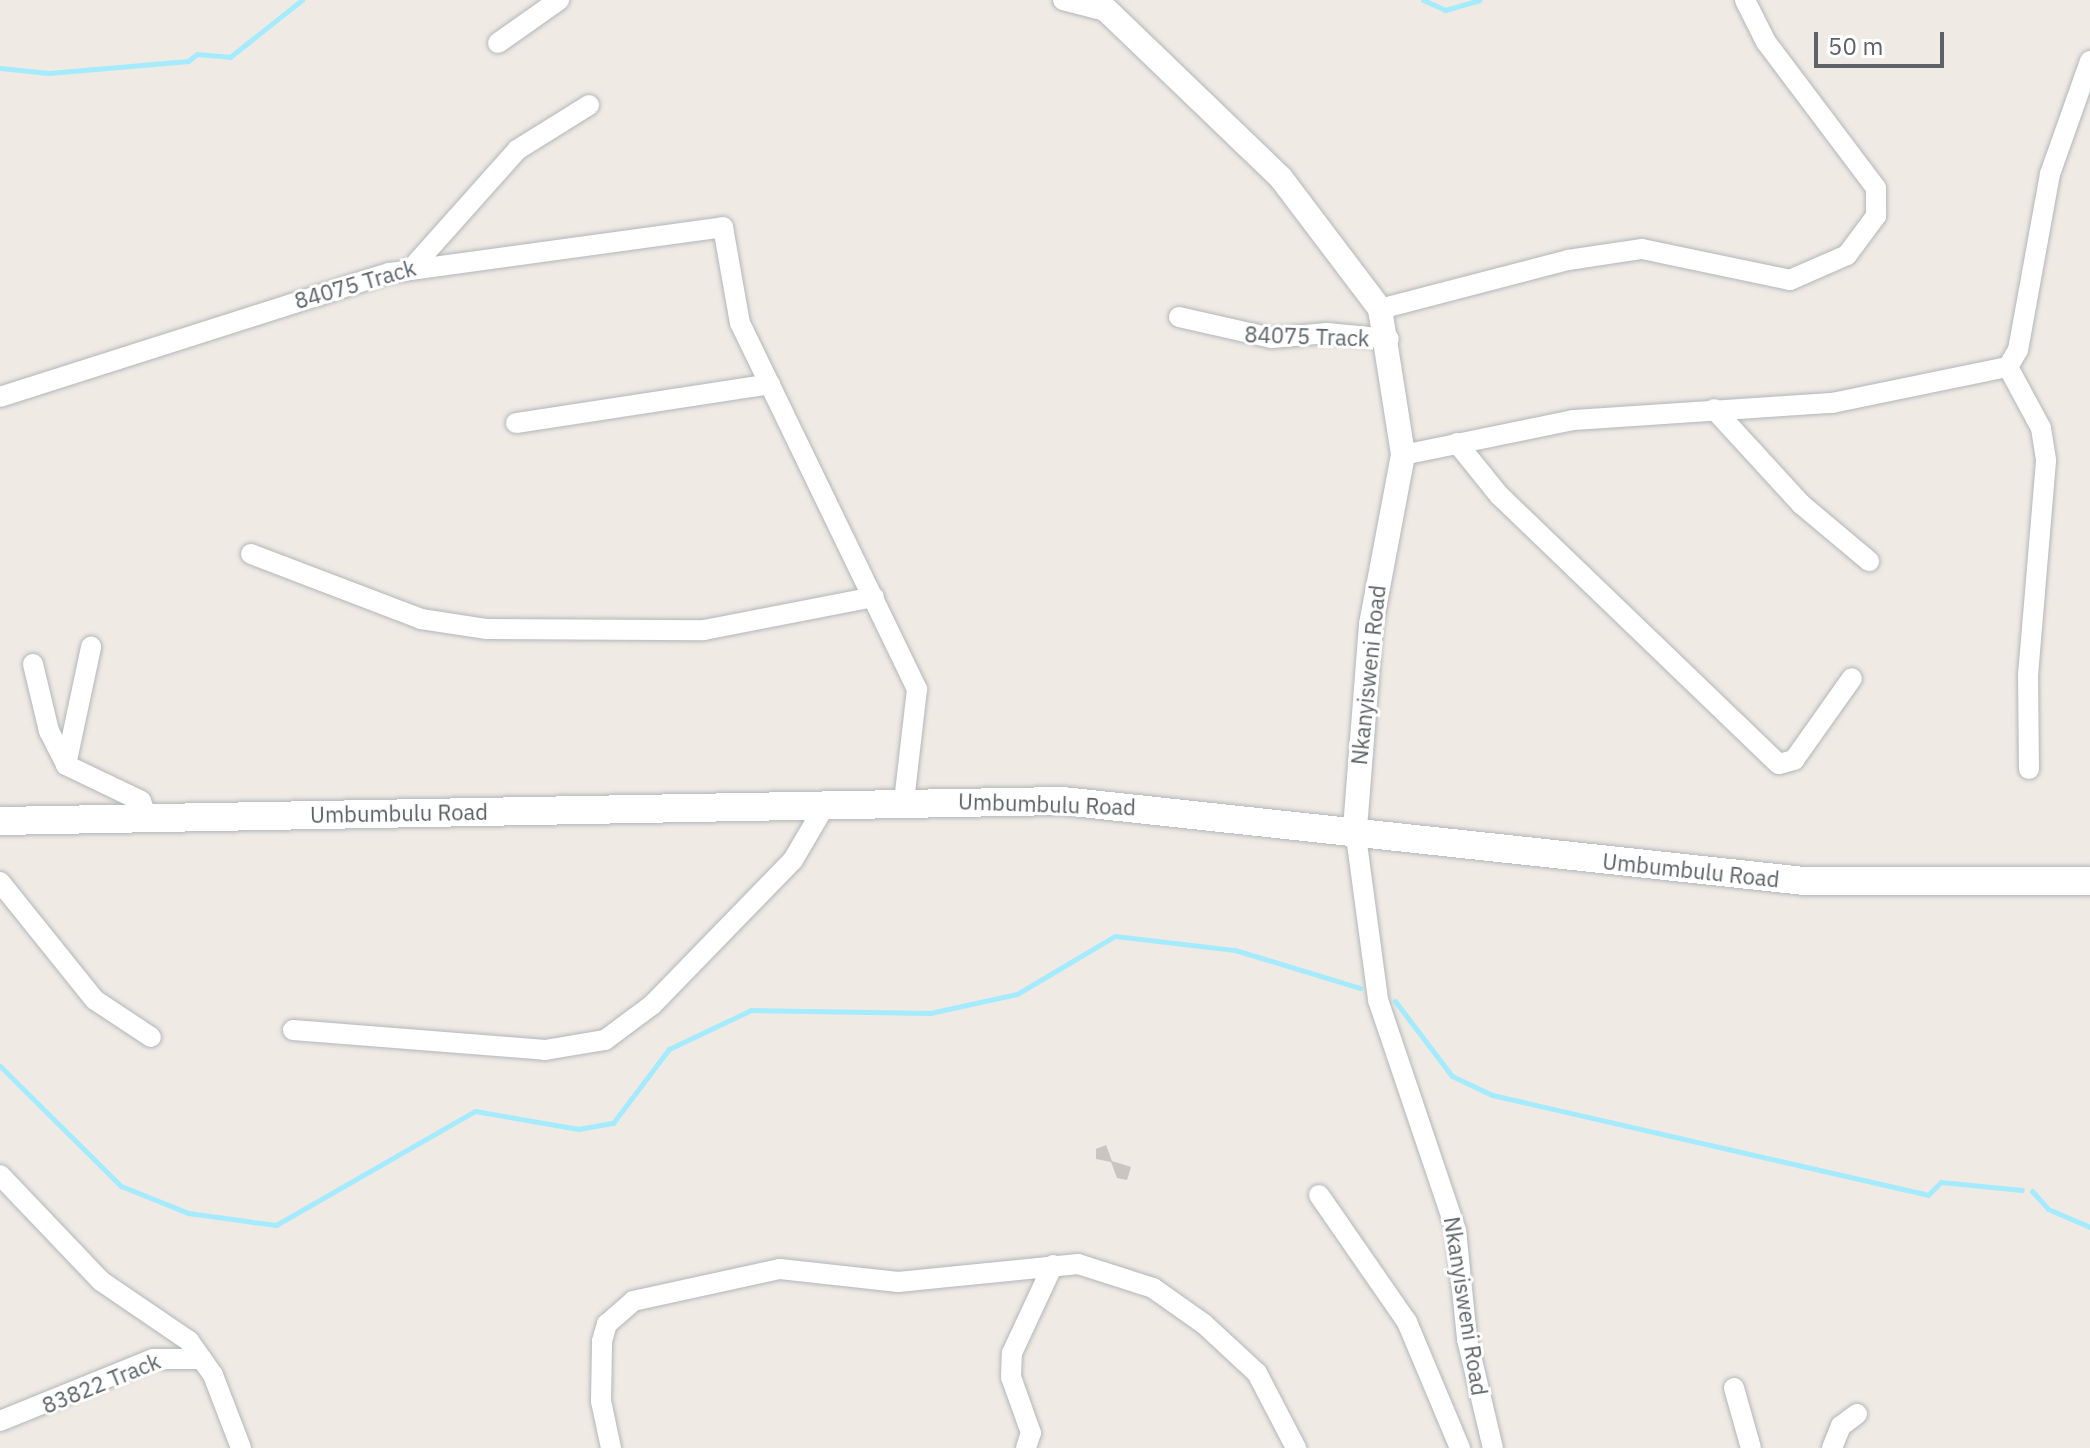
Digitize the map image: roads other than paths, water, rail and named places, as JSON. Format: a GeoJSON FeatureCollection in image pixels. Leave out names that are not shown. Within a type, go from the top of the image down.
{"type":"FeatureCollection","features":[{"type":"Feature","properties":{"kind":"main road","name":"Umbumbulu Road"},"geometry":{"type":"LineString","coordinates":[[0,821],[827,802],[1063,801],[1355,829],[1804,881],[2090,881]]}},
{"type":"Feature","properties":{"kind":"street"},"geometry":{"type":"LineString","coordinates":[[498,43],[559,0]]}},
{"type":"Feature","properties":{"kind":"street"},"geometry":{"type":"LineString","coordinates":[[1063,0],[1103,6]]}},
{"type":"Feature","properties":{"kind":"street"},"geometry":{"type":"LineString","coordinates":[[1380,309],[1568,260],[1642,249],[1790,280],[1847,255],[1876,216],[1876,188],[1766,42],[1745,0]]}},
{"type":"Feature","properties":{"kind":"street","name":"Nkanyisweni Road"},"geometry":{"type":"LineString","coordinates":[[1103,6],[1281,178],[1380,309],[1389,339],[1403,455],[1369,637],[1355,829],[1378,1000],[1456,1230],[1467,1339],[1493,1448]]}},
{"type":"Feature","properties":{"kind":"street"},"geometry":{"type":"LineString","coordinates":[[1403,455],[1573,420],[1832,403],[2008,367],[2018,350],[2050,174],[2090,61]]}},
{"type":"Feature","properties":{"kind":"street"},"geometry":{"type":"LineString","coordinates":[[412,268],[517,150],[589,105]]}},
{"type":"Feature","properties":{"kind":"street","name":"84075 Track"},"geometry":{"type":"LineString","coordinates":[[0,397],[412,268],[723,227],[734,303],[770,384]]}},
{"type":"Feature","properties":{"kind":"street","name":"84075 Track"},"geometry":{"type":"LineString","coordinates":[[1179,317],[1272,338],[1327,333],[1389,339]]}},
{"type":"Feature","properties":{"kind":"street"},"geometry":{"type":"LineString","coordinates":[[2008,367],[2037,418],[2046,461],[2029,663],[2029,769]]}},
{"type":"Feature","properties":{"kind":"street"},"geometry":{"type":"LineString","coordinates":[[516,423],[770,384],[917,689],[904,802]]}},
{"type":"Feature","properties":{"kind":"street"},"geometry":{"type":"LineString","coordinates":[[1714,409],[1801,504],[1869,561]]}},
{"type":"Feature","properties":{"kind":"street"},"geometry":{"type":"LineString","coordinates":[[1457,443],[1499,495],[1779,764],[1794,760],[1852,678]]}},
{"type":"Feature","properties":{"kind":"street"},"geometry":{"type":"LineString","coordinates":[[251,554],[450,626],[704,630],[874,597]]}},
{"type":"Feature","properties":{"kind":"street"},"geometry":{"type":"LineString","coordinates":[[66,765],[91,647]]}},
{"type":"Feature","properties":{"kind":"street"},"geometry":{"type":"LineString","coordinates":[[33,664],[49,731],[66,765],[141,801],[147,818]]}},
{"type":"Feature","properties":{"kind":"street"},"geometry":{"type":"LineString","coordinates":[[293,1030],[545,1050],[605,1040],[652,1005],[793,860],[827,802]]}},
{"type":"Feature","properties":{"kind":"street"},"geometry":{"type":"LineString","coordinates":[[0,882],[95,1000],[151,1037]]}},
{"type":"Feature","properties":{"kind":"street"},"geometry":{"type":"LineString","coordinates":[[0,1175],[101,1281],[167,1324],[202,1359],[241,1448]]}},
{"type":"Feature","properties":{"kind":"street"},"geometry":{"type":"LineString","coordinates":[[1319,1195],[1407,1322],[1460,1448]]}},
{"type":"Feature","properties":{"kind":"street"},"geometry":{"type":"LineString","coordinates":[[1026,1448],[1031,1433],[1011,1377],[1012,1353],[1053,1265]]}},
{"type":"Feature","properties":{"kind":"street"},"geometry":{"type":"LineString","coordinates":[[611,1448],[601,1401],[602,1341],[607,1324],[633,1301],[780,1269],[898,1282],[1053,1265],[1118,1273],[1180,1305],[1257,1373],[1296,1448]]}},
{"type":"Feature","properties":{"kind":"street","name":"83822 Track"},"geometry":{"type":"LineString","coordinates":[[0,1421],[153,1359],[202,1359]]}},
{"type":"Feature","properties":{"kind":"street"},"geometry":{"type":"LineString","coordinates":[[1734,1388],[1751,1448]]}},
{"type":"Feature","properties":{"kind":"street"},"geometry":{"type":"LineString","coordinates":[[1832,1448],[1841,1426],[1857,1414]]}},
{"type":"Feature","properties":{"kind":"waterway"},"geometry":{"type":"LineString","coordinates":[[0,68],[49,73],[188,61],[197,54],[230,57],[302,0]]}},
{"type":"Feature","properties":{"kind":"waterway"},"geometry":{"type":"LineString","coordinates":[[1423,0],[1445,10],[1480,0]]}},
{"type":"Feature","properties":{"kind":"waterway"},"geometry":{"type":"LineString","coordinates":[[0,1066],[121,1186],[188,1213],[276,1225],[475,1111],[578,1129],[613,1123],[669,1049],[751,1010],[930,1013],[1017,994],[1115,936],[1235,950],[1360,988]]}},
{"type":"Feature","properties":{"kind":"waterway"},"geometry":{"type":"LineString","coordinates":[[1395,1001],[1452,1076],[1492,1095],[1928,1195],[1941,1182],[2022,1190]]}},
{"type":"Feature","properties":{"kind":"waterway"},"geometry":{"type":"LineString","coordinates":[[2032,1191],[2048,1209],[2090,1227]]}}]}
